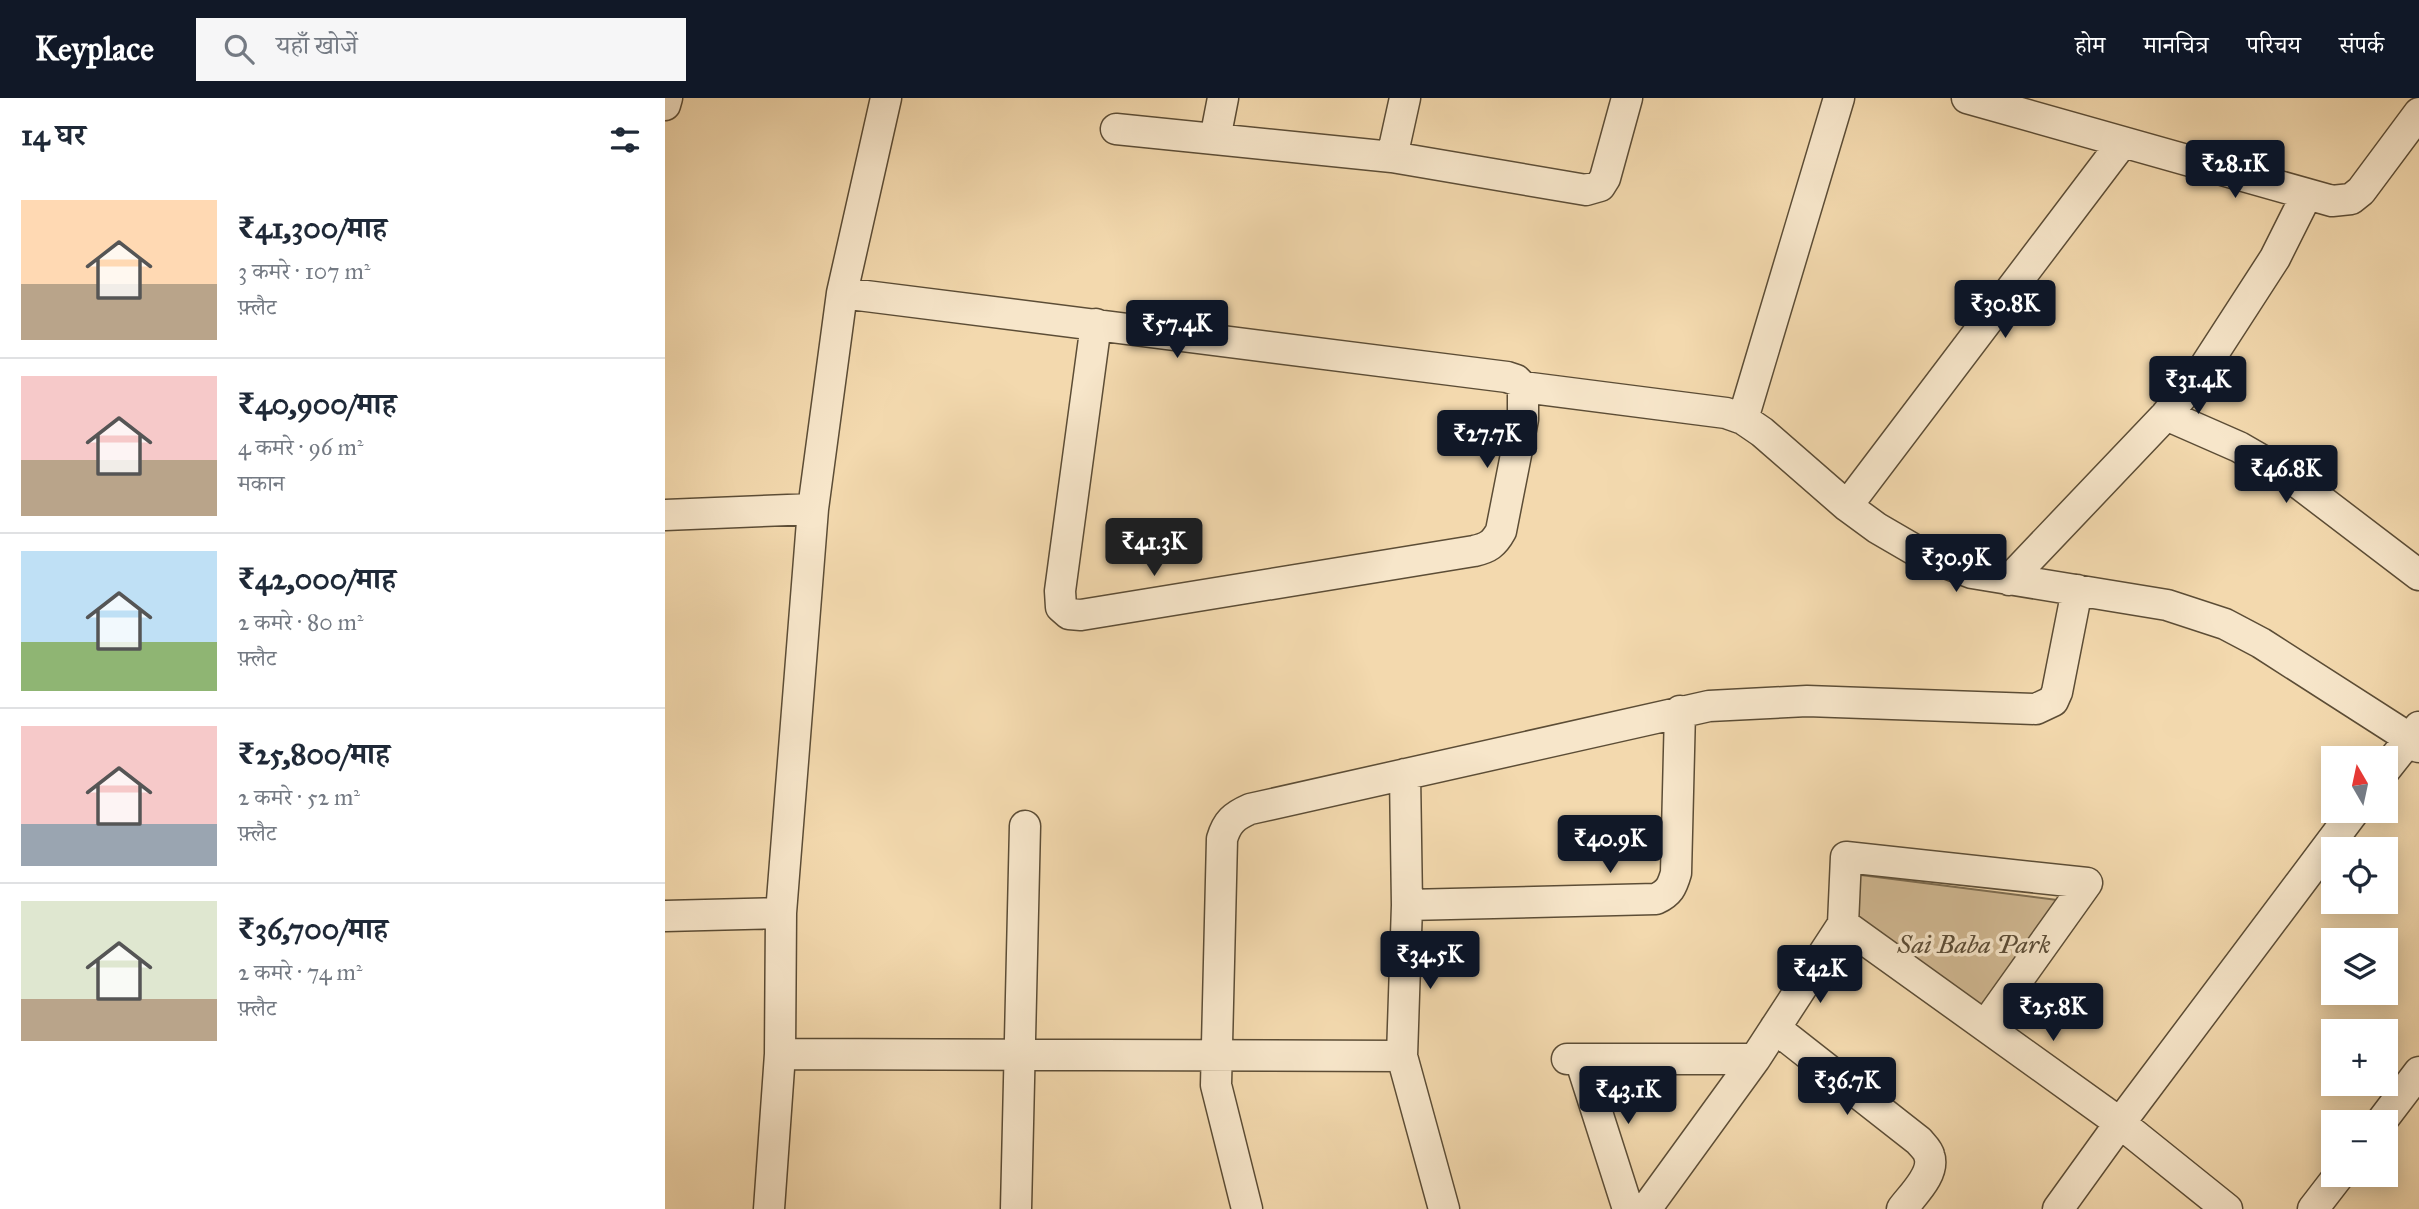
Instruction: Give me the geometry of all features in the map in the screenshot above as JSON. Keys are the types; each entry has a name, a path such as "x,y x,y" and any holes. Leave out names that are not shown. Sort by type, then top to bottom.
{"street":[{"path":"665,105 667,98"},
{"path":"769,1209 780,1054 782,912 813,509 842,293 886,98"},
{"path":"1215,139 1223,98"},
{"path":"1392,156 1405,98"},
{"path":"1116,129 1392,156 1586,190 1600,186 1605,178 1627,98"},
{"path":"1744,419 1839,98"},
{"path":"1967,98 2332,201 2351,199 2361,191 2419,113"},
{"path":"1847,506 2122,143"},
{"path":"2009,580 2166,415 2198,377 2275,258 2307,194"},
{"path":"842,293 1507,377 1516,380 1523,387 1726,413 1744,419 1847,506 1877,528 1920,553 1972,573 2167,605 2225,624 2416,737 2398,756"},
{"path":"1096,324 1060,591 1061,607 1069,614 1095,613 1487,548 1495,542 1501,531 1523,419 1523,387"},
{"path":"2166,415 2239,447 2289,475 2419,575"},
{"path":"665,515 813,509"},
{"path":"1247,1209 1219,1104 1215,1055 1222,839 1226,826 1235,816 1250,809 1709,706 1807,701 2036,709 2053,701 2057,692 2077,590"},
{"path":"1407,905 1656,899 1665,895 1672,887 1676,873 1681,711"},
{"path":"1405,774 1407,905 1402,1056 1444,1209"},
{"path":"2058,1209 2345,823"},
{"path":"1016,1209 1025,826"},
{"path":"1647,1209 1755,1059 1843,924 1846,856 2087,883 1986,1026"},
{"path":"665,916 782,912"},
{"path":"1843,924 2120,1123 2227,1209"},
{"path":"1775,1028 1919,1141 1929,1153 1931,1166 1925,1179 1902,1209"},
{"path":"780,1054 1402,1056"},
{"path":"1628,1209 1573,1059 1755,1059"},
{"path":"2390,1110 2419,1072"},
{"path":"2313,1209 2330,1187"}],"green space":[{"name":"Sai Baba Park","path":"1853,874 2073,902 1984,1019 1848,919"}]}
